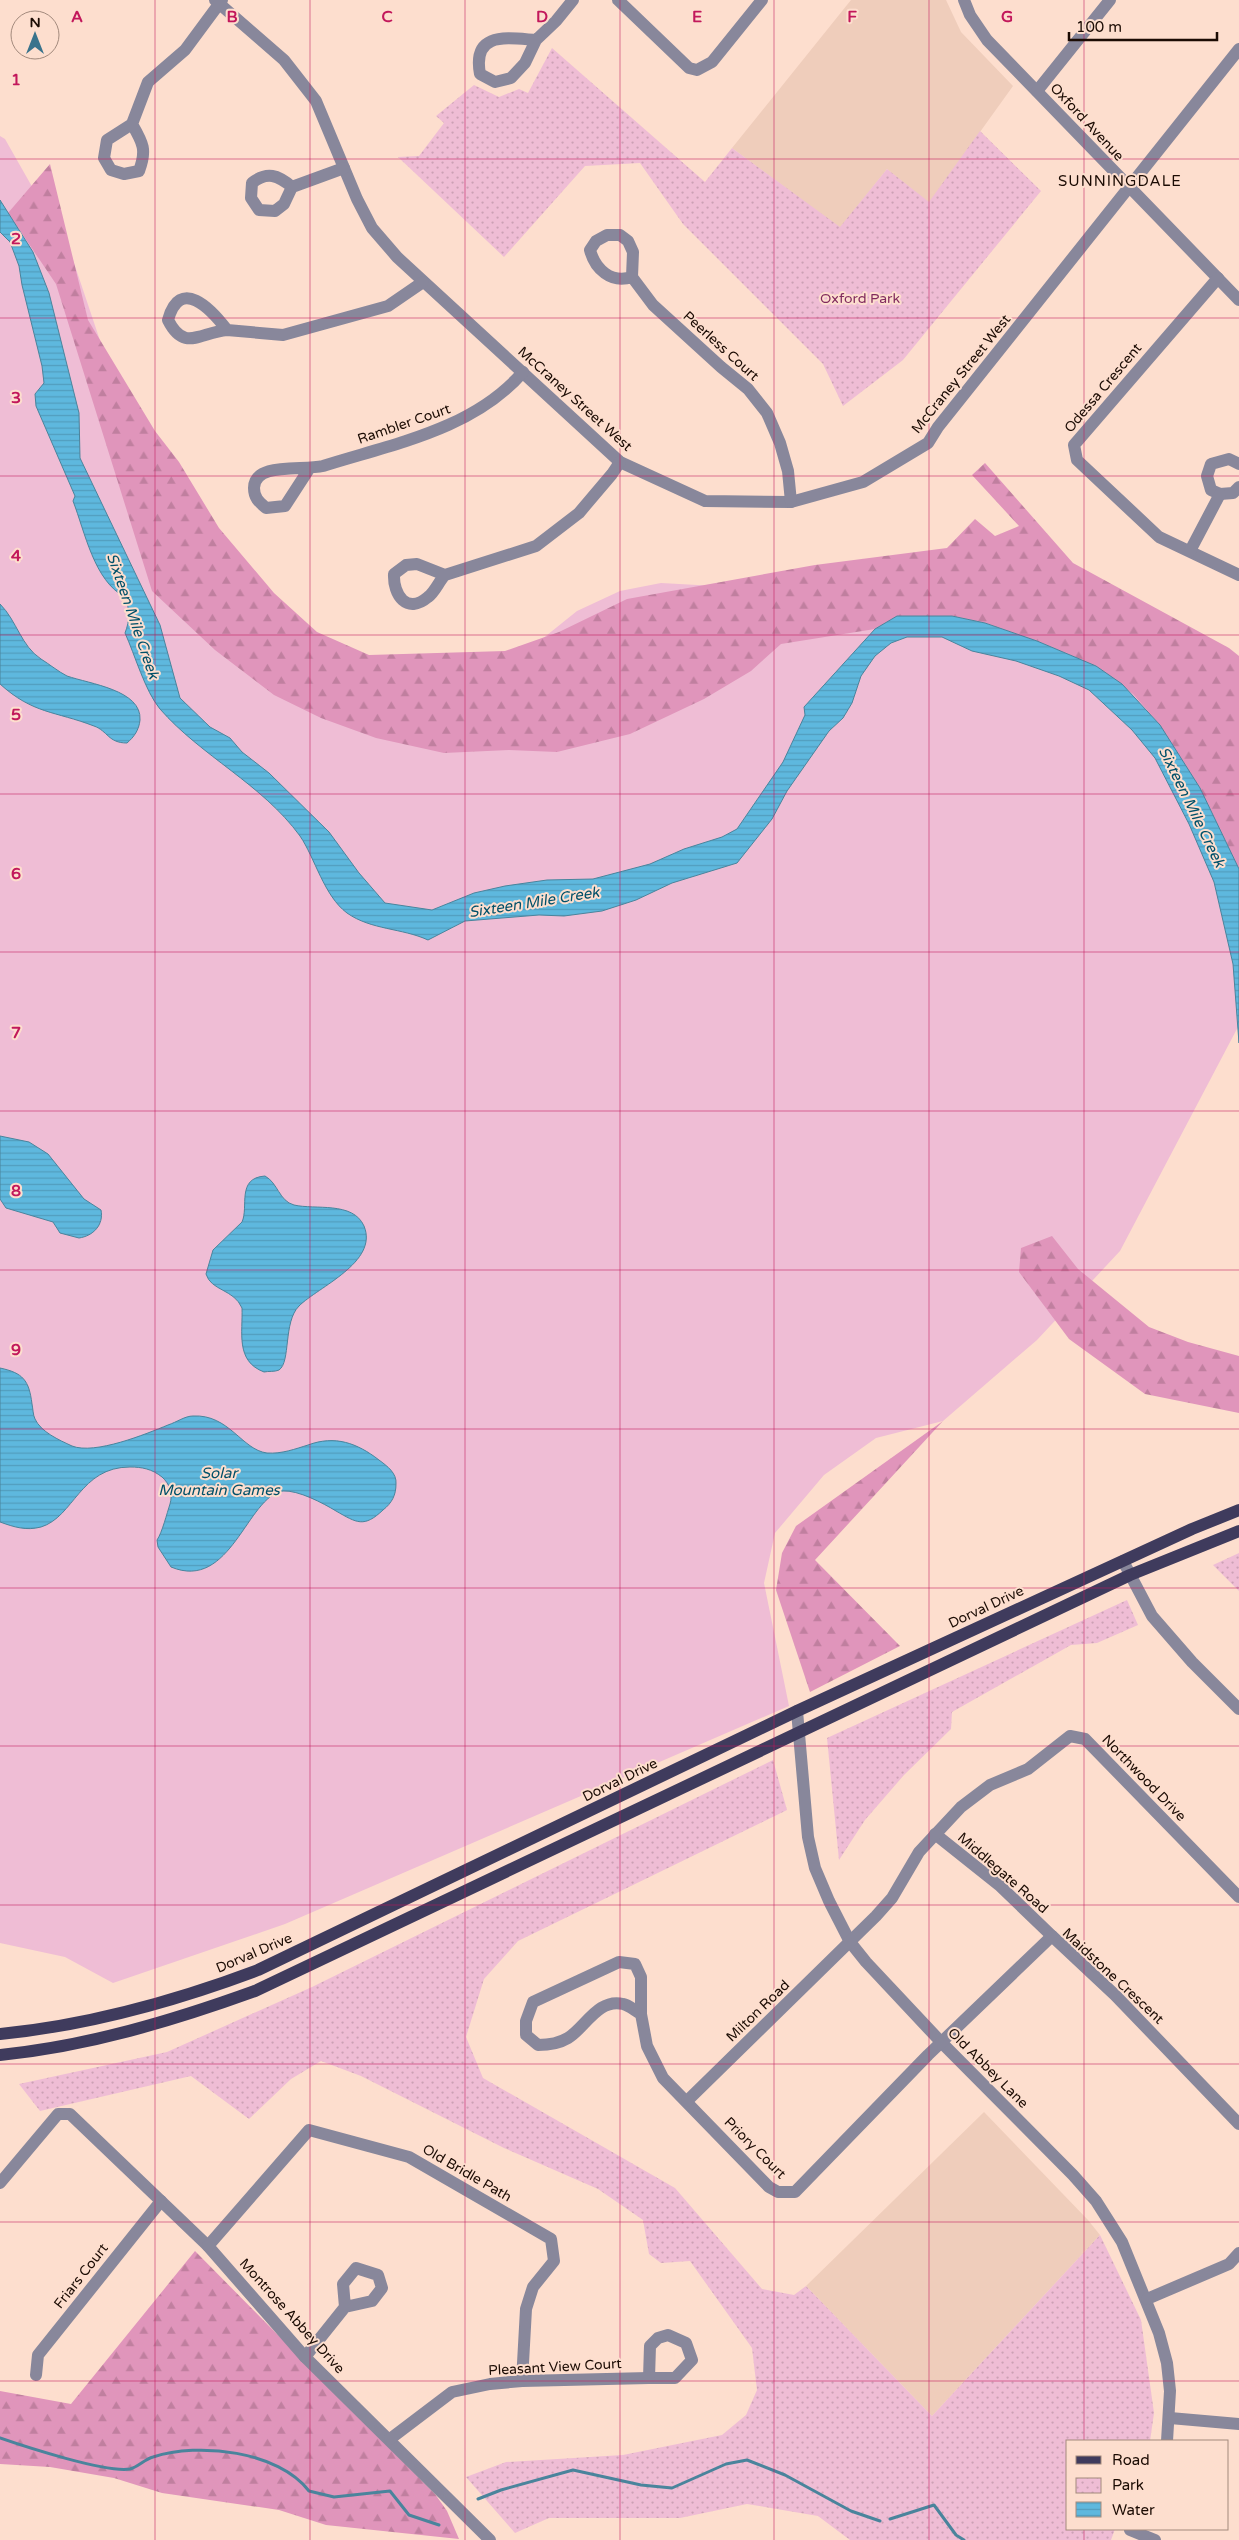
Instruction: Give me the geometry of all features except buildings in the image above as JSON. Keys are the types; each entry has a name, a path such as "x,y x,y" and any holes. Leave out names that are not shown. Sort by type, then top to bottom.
{"main road":[{"name":"Dorval Drive","path":"0,2034 72,2026 142,2009 199,1992 258,1970 797,1711 1123,1560 1239,1510"},
{"path":"0,2055 78,2044 142,2028 255,1991 1130,1575 1239,1531"}],"street":[{"path":"536,40 498,38 485,45 478,59 480,74 495,82 511,78 525,63 536,40 556,21 572,0"},
{"path":"618,0 689,68 696,70 712,62 762,0"},
{"name":"Oxford Avenue","path":"964,0 970,15 987,40 1128,188 1239,300"},
{"path":"1037,91 1110,0"},
{"path":"132,124 148,82 186,50 219,1"},
{"name":"McCraney Street West","path":"219,1 284,60 316,101 372,228 423,282 620,462 705,501 791,502 863,482 928,443 938,427 1239,48"},
{"path":"292,186 344,168"},
{"name":"Peerless Court","path":"632,277 653,304 721,367 748,389 767,413 780,443 788,471 791,502"},
{"name":"Odessa Crescent","path":"1218,278 1074,445 1077,460 1159,537 1239,575"},
{"path":"227,330 283,336 388,306 423,282"},
{"name":"Rambler Court","path":"309,470 454,424 492,402 523,372"},
{"path":"1239,464 1229,459 1211,464 1207,476 1211,490 1220,494 1233,493 1239,487"},
{"path":"445,574 536,546 578,513 620,462"},
{"path":"1190,552 1220,494"},
{"path":"1123,1560 1152,1616 1192,1662 1239,1709"},
{"name":"Old Abbey Lane","path":"797,1711 808,1837 815,1868 850,1942 941,2042 1073,2174 1096,2201 1122,2242 1159,2333 1167,2363 1170,2391 1170,2418 1167,2440"},
{"name":"Northwood Drive","path":"850,1942 892,1898 914,1858 934,1834 961,1807 983,1789 1028,1769 1070,1736 1085,1739 1239,1897"},
{"name":"Middlegate Road","path":"934,1834 999,1885 1052,1936"},
{"name":"Maidstone Crescent","path":"941,2042 1052,1936 1114,1994 1239,2124"},
{"name":"Milton Road","path":"687,2101 850,1942"},
{"name":"Priory Court","path":"640,2014 623,2004 609,2005 591,2015 570,2037 554,2045 538,2045 526,2035 526,2021 532,2002 619,1962 635,1964 641,1977 640,2014 647,2046 663,2078 769,2187 778,2192 795,2192 941,2042"},
{"name":"Montrose Abbey Drive","path":"0,2183 58,2114 70,2114 208,2246 305,2357 490,2540"},
{"name":"Old Bridle Path","path":"208,2246 309,2130 410,2157 551,2239 554,2261 533,2287 526,2309 522,2380"},
{"name":"Friars Court","path":"36,2375 38,2355 161,2200"},
{"path":"1146,2299 1229,2264 1239,2253"},
{"path":"305,2357 345,2307"},
{"name":"Pleasant View Court","path":"390,2439 452,2392 522,2380 648,2378"},
{"path":"1170,2418 1239,2424"},
{"path":"1129,2533 1155,2540"}],"shaded area":[{"path":"851,0 946,0 961,32 1013,86 929,203 887,169 840,228 732,148"},
{"path":"984,2112 1088,2220 1100,2235 932,2416 806,2286"}],"green space":[{"name":"Oxford Park","path":"552,48 705,182 732,148 840,227 887,169 929,202 980,131 1041,191 903,360 843,406 823,364 683,224 640,163 585,166 504,257 398,157 419,156 444,123 436,116 474,85 499,97 519,89 528,93"},
{"path":"0,136 5,139 72,257 127,421 230,586 376,670 521,656 577,611 620,591 661,583 752,588 1239,667 1239,1025 1120,1251 1037,1340 943,1421 876,1438 824,1475 775,1533 764,1583 789,1706 285,1924 113,1983 65,1957 0,1943"},
{"path":"50,164 88,320 155,431 179,462 219,528 274,593 317,632 369,655 505,651 559,632 627,599 815,565 947,548 975,519 995,536 1019,526 972,475 985,463 1073,563 1229,648 1239,656 1239,869 1200,788 1160,725 1133,694 1096,666 1037,641 985,623 952,616 897,616 875,629 781,644 751,671 704,699 630,734 557,752 509,750 444,753 376,738 321,718 274,695 215,650 152,591 56,284 8,213"},
{"path":"1052,1236 1078,1269 1149,1327 1188,1342 1239,1356 1239,1413 1145,1394 1069,1339 1019,1272 1021,1248"},
{"path":"943,1421 815,1560 900,1646 810,1692 776,1590 782,1553 796,1526"},
{"path":"1239,1553 1239,1591 1213,1565"},
{"path":"1127,1600 1138,1625 1097,1643 1071,1645 952,1712 951,1729 904,1775 865,1820 839,1860 827,1738"},
{"path":"773,1760 787,1810 518,1941 484,1979 466,2037 483,2078 675,2188 762,2289 794,2295 806,2286 932,2416 1100,2235 1141,2320 1154,2413 1150,2440 1066,2440 1066,2530 1115,2530 1111,2540 850,2540 818,2516 747,2504 680,2518 549,2518 515,2533 466,2477 506,2462 623,2455 722,2435 746,2415 757,2390 752,2348 690,2261 661,2263 649,2254 643,2220 598,2189 504,2148 361,2076 321,2061 291,2079 249,2119 191,2076 40,2111 19,2084 167,2052 312,1987"},
{"path":"195,2251 435,2494 447,2511 459,2539 326,2525 279,2510 162,2493 114,2478 50,2467 0,2464 0,2391 71,2404"}],"water":[{"name":"Sixteen Mile Creek","path":"0,200 33,252 49,293 79,413 80,458 160,625 180,698 210,727 230,738 242,752 269,773 329,832 359,873 385,903 432,910 474,893 505,886 547,880 593,879 650,864 684,849 722,837 737,829 783,762 805,715 804,707 875,629 897,616 952,616 985,623 1037,641 1096,666 1122,684 1160,725 1200,788 1239,869 1239,1043 1233,964 1214,882 1189,824 1155,758 1132,730 1089,690 1059,676 1016,661 972,651 942,637 907,637 891,643 875,656 861,676 852,703 843,718 829,731 787,791 772,819 737,863 672,883 636,900 602,911 564,916 539,915 465,921 428,940 366,923 347,913 332,897 300,836 285,818 250,785 176,726 160,709 150,693 125,633 129,615 125,597 114,590 98,568 73,501 75,496 36,406 35,394 44,383 42,366 19,266 10,242 0,232"},
{"path":"0,604 34,654 67,676 113,690 133,702 138,710 140,720 137,730 130,741 127,743 116,741 99,728 34,707 12,694 0,684"},
{"path":"0,1136 29,1142 48,1154 84,1199 101,1210 101,1220 93,1232 79,1238 60,1233 53,1222 6,1208 0,1199"},
{"path":"265,1176 289,1203 333,1208 351,1213 359,1218 364,1226 366,1239 363,1251 355,1262 332,1282 299,1306 291,1322 283,1366 277,1371 264,1372 248,1361 242,1345 242,1308 234,1297 213,1284 206,1274 213,1250 242,1222 245,1194 250,1182"},
{"name":"Solar Mountain Games","path":"0,1368 14,1372 27,1383 34,1417 41,1428 72,1446 94,1448 107,1446 159,1429 187,1417 205,1417 226,1426 250,1446 267,1453 293,1450 327,1441 345,1442 354,1445 371,1454 391,1470 396,1480 394,1495 389,1505 376,1516 360,1522 310,1498 289,1491 283,1491 270,1497 259,1508 223,1555 209,1566 192,1571 171,1567 158,1547 157,1540 163,1528 171,1500 171,1493 169,1486 162,1477 147,1469 130,1467 113,1469 100,1475 89,1483 52,1522 41,1527 20,1528 0,1522"}],"waterway":[{"path":"0,2438 85,2463 119,2469 136,2467 150,2458 192,2450 237,2453 278,2467 295,2477 309,2491 334,2497 390,2491 409,2515 439,2525"},
{"path":"478,2499 501,2490 573,2470 641,2485 672,2488 726,2464 747,2460 785,2475 851,2511 880,2521"},
{"path":"890,2519 934,2505 956,2535 964,2540"}],"district":[{"name":"SUNNINGDALE","path":"1120,181"}]}
